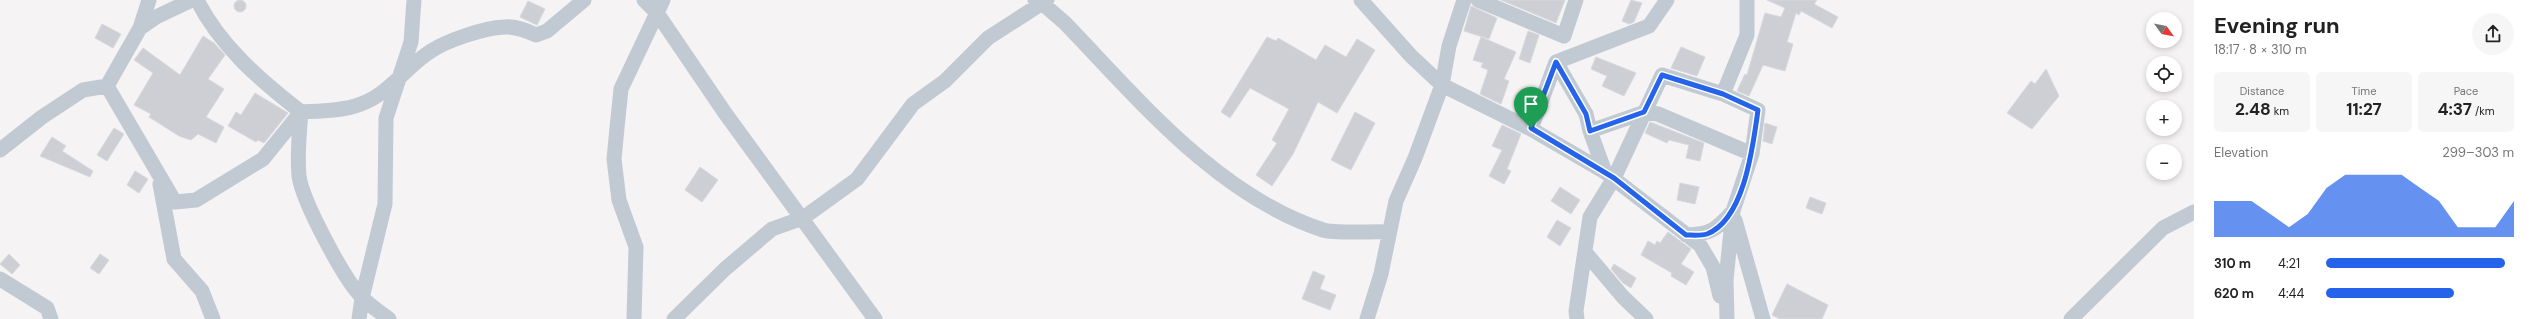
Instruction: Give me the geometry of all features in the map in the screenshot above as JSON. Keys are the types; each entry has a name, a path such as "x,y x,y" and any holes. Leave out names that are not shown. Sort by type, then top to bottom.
{"street":[{"path":"107,86 140,28 149,0"},
{"path":"140,28 156,17 192,0"},
{"path":"197,0 205,15 225,44 272,90 301,112 328,110 362,104 401,78 432,51 465,36 503,27 522,29 536,35 547,31 584,0"},
{"path":"359,319 362,298 385,204 386,118 401,78 411,42 414,0"},
{"path":"644,0 660,6 725,113 803,218 875,319"},
{"path":"1361,0 1411,56 1442,85 1531,128 1610,175 1700,245 1714,267 1726,319"},
{"path":"1367,319 1381,274 1396,201 1415,158 1442,85 1450,46 1464,0"},
{"path":"1478,0 1564,36 1576,0"},
{"path":"1531,128 1556,62 1649,26 1667,0"},
{"path":"1723,94 1747,35 1747,0"},
{"path":"674,319 724,269 772,229 803,218 857,179 913,104 945,82 988,38 1042,1 1197,158 1258,200 1324,230 1389,232"},
{"path":"634,319 636,247 619,200 615,151 621,89 660,6"},
{"path":"1556,62 1586,114 1590,131 1610,175"},
{"path":"1577,319 1576,311 1590,217 1662,75 1723,94 1758,110 1752,154 1733,211 1726,280 1726,319"},
{"path":"0,150 42,117 83,90 107,86"},
{"path":"107,86 174,202 196,200 264,159 301,112"},
{"path":"301,112 298,146 299,178 317,223 344,274 362,298 389,319"},
{"path":"1590,131 1644,112 1658,114 1752,154"},
{"path":"158,175 174,259 202,291 213,319"},
{"path":"1686,235 1706,234 1719,227 1733,211"},
{"path":"1733,211 1763,319"},
{"path":"2071,319 2163,228 2194,212"},
{"path":"1585,252 1623,297 1646,319"},
{"path":"0,279 47,308 51,319"}],"building":[{"path":"238,0 242,0 246,6 242,12 238,12 234,8 234,4"},
{"path":"1501,0 1565,0 1556,23"},
{"path":"1631,0 1642,3 1634,22 1629,24 1622,21"},
{"path":"1767,0 1817,0 1814,4 1838,17 1832,28 1801,11 1799,15 1796,13 1787,42 1793,44 1785,71 1763,65 1749,96 1737,91 1745,74 1747,75 1765,13 1781,17 1785,8"},
{"path":"528,1 545,9 537,25 520,17"},
{"path":"1471,6 1497,18 1489,39 1464,31"},
{"path":"102,24 121,34 113,48 95,38"},
{"path":"1528,31 1539,35 1530,63 1519,59"},
{"path":"203,36 214,43 225,55 208,79 224,89 206,117 224,127 216,143 198,134 191,140 179,136 149,117 151,114 134,105 153,73 134,60 143,48 180,75"},
{"path":"1267,37 1276,41 1278,38 1316,60 1325,45 1346,57 1357,39 1375,50 1337,113 1318,102 1293,154 1272,186 1256,175 1277,143 1272,140 1289,109 1250,88 1230,118 1221,112"},
{"path":"1481,37 1516,52 1504,79 1509,81 1501,104 1480,94 1488,70 1481,67 1483,63 1473,60"},
{"path":"1681,47 1705,57 1697,76 1671,68"},
{"path":"1596,57 1636,73 1624,96 1602,86 1607,76 1591,69"},
{"path":"2046,69 2059,96 2032,129 2007,113 2031,81 2035,84"},
{"path":"255,93 288,113 264,143 258,140 256,142 228,126 236,112 241,115"},
{"path":"1355,112 1375,123 1351,170 1331,160"},
{"path":"1650,122 1704,143 1700,161 1686,158 1689,145 1669,140 1667,143 1645,133"},
{"path":"1765,123 1777,127 1772,144 1763,141"},
{"path":"1502,125 1521,134 1507,169 1511,171 1504,184 1489,176 1502,150 1492,146"},
{"path":"114,128 124,134 107,161 97,155"},
{"path":"52,137 66,146 62,151 93,171 90,177 40,156"},
{"path":"700,167 718,180 702,202 685,190"},
{"path":"135,171 148,179 139,193 127,185"},
{"path":"1680,183 1699,187 1695,204 1677,200"},
{"path":"1560,187 1580,200 1571,214 1551,201"},
{"path":"1810,197 1826,203 1822,214 1806,208"},
{"path":"1557,220 1571,228 1560,246 1547,237"},
{"path":"1668,232 1691,249 1681,264 1694,272 1686,285 1671,276 1672,273 1641,255 1648,241 1655,245 1657,241 1660,243"},
{"path":"9,254 20,265 12,274 0,264"},
{"path":"100,254 109,260 99,274 90,268"},
{"path":"1614,264 1636,278 1631,288 1623,283 1611,269"},
{"path":"1313,271 1325,276 1320,289 1336,295 1330,310 1302,299"},
{"path":"1787,284 1828,305 1822,319 1780,319 1772,315"}],"route":[{"path":"1556,62 1586,114 1590,131 1644,112 1662,75 1723,94 1758,110 1752,154 1733,211 1719,227 1706,234 1686,235 1606,172 1531,128 1556,62"}]}
